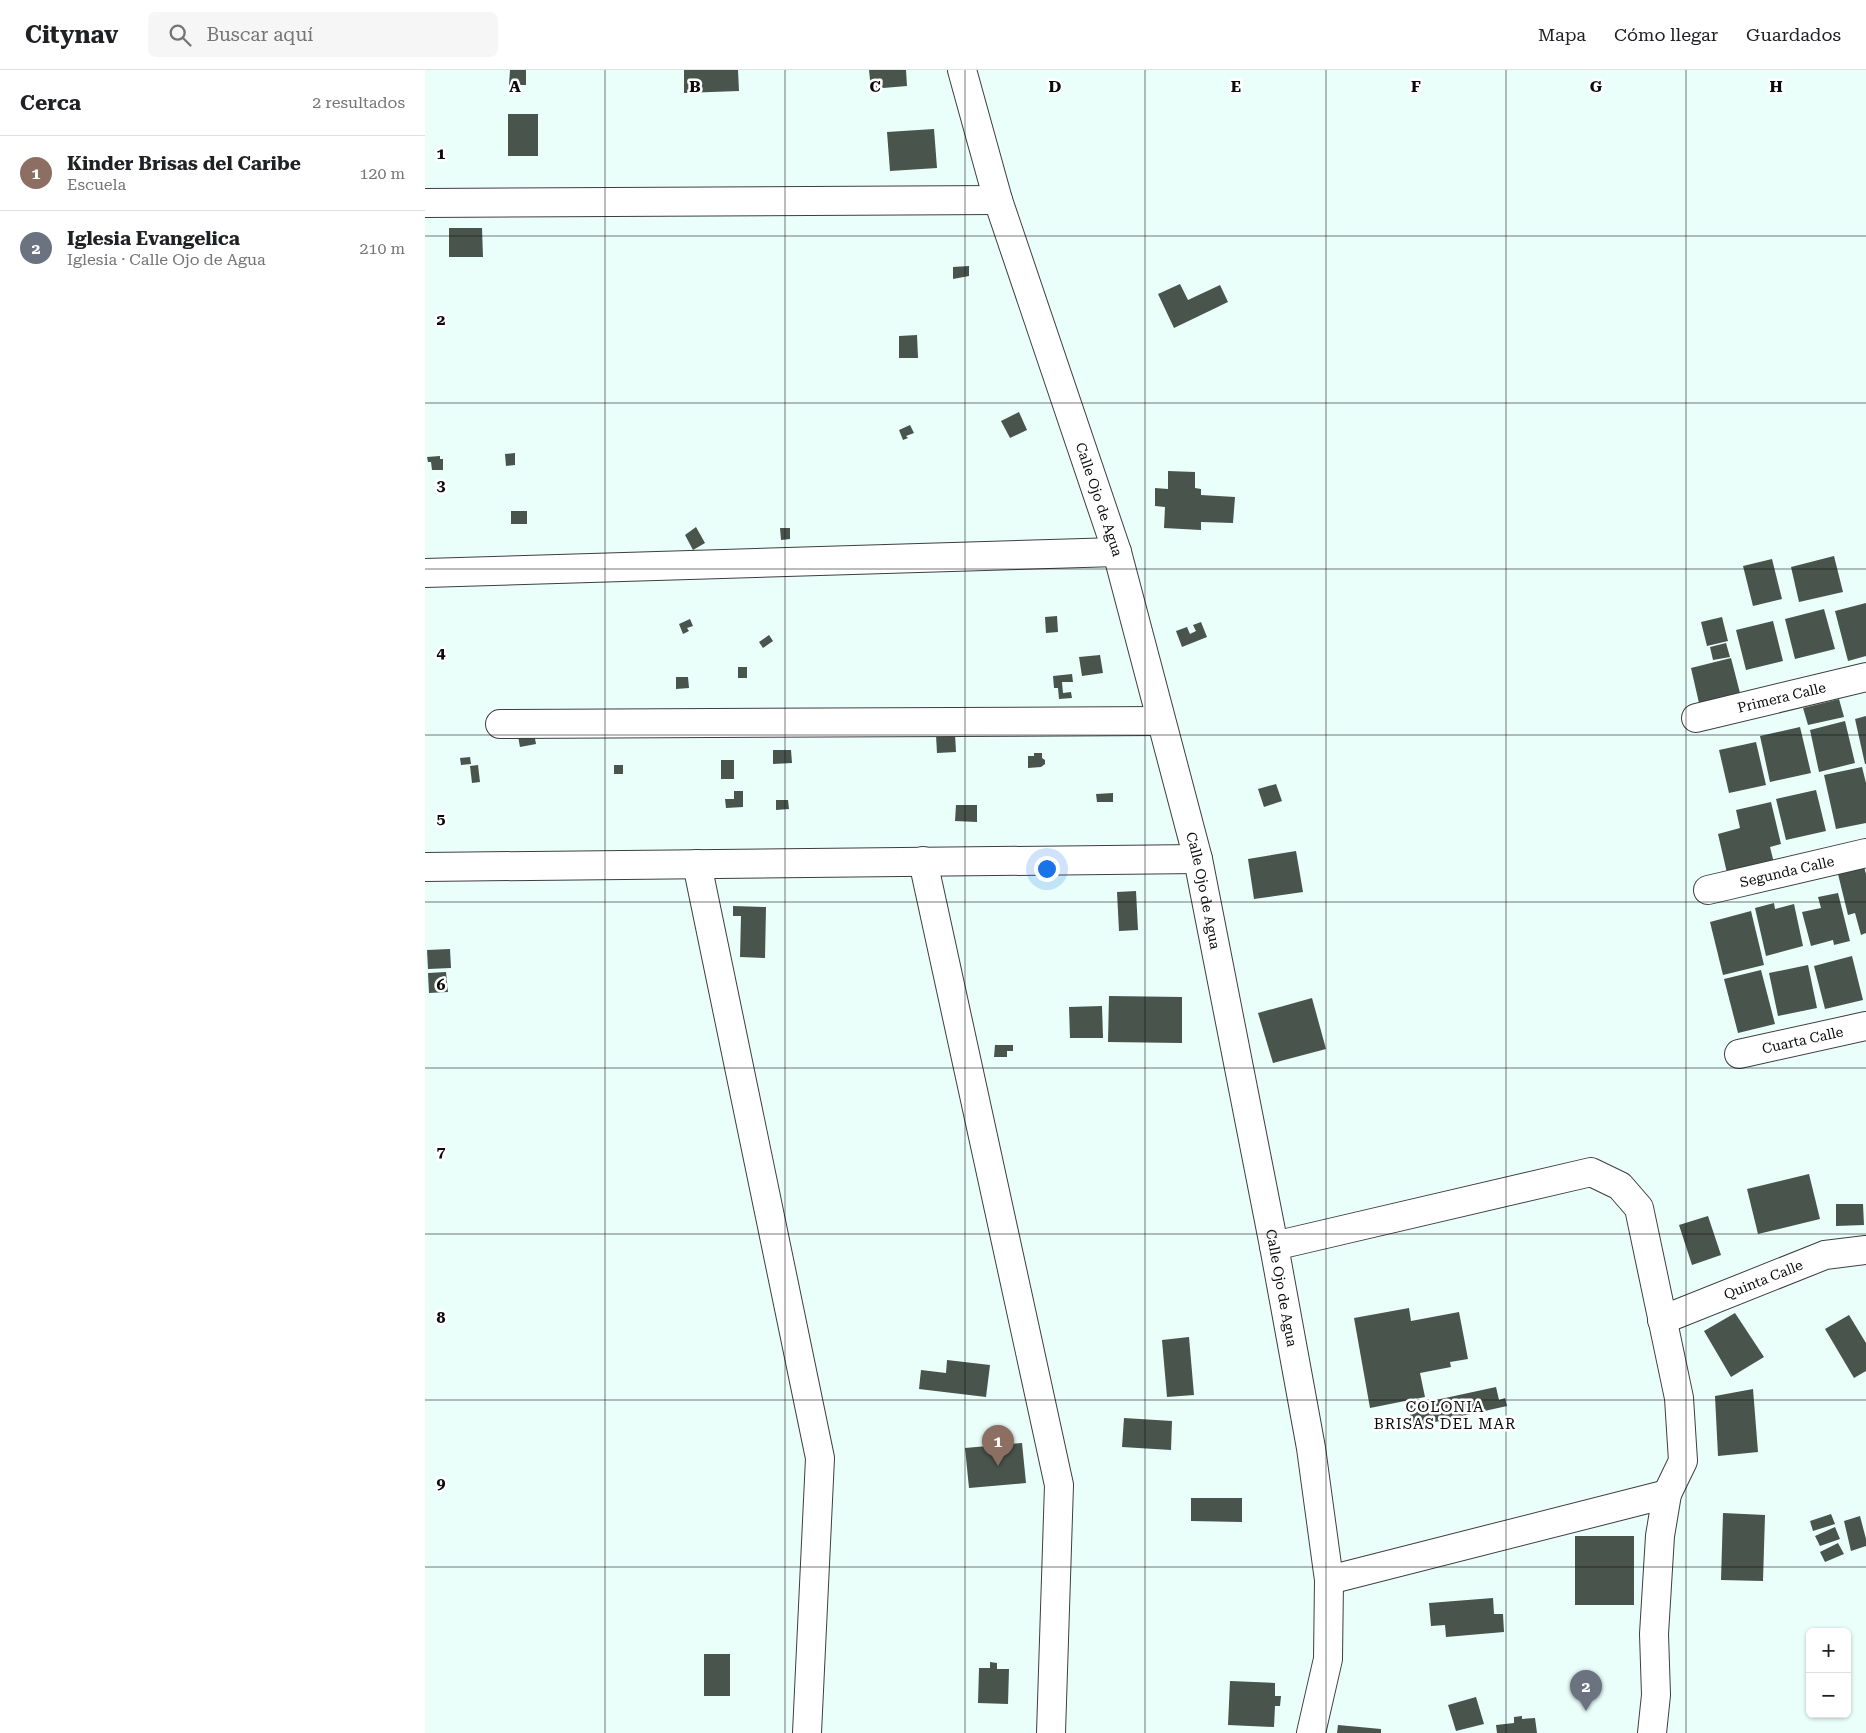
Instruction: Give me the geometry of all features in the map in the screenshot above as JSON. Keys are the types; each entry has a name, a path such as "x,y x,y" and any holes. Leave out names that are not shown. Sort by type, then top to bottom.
{"street":[{"name":"Calle Ojo de Agua","path":"962,70 998,200 1117,552 1198,859 1274,1246 1311,1448 1329,1580 1328,1659 1311,1733"},
{"path":"425,202 998,200"},
{"path":"425,573 1117,552"},
{"name":"Primera Calle","path":"1696,718 1866,677"},
{"path":"500,724 1161,721"},
{"name":"Segunda Calle","path":"1708,890 1866,853"},
{"path":"425,867 1198,859"},
{"path":"923,862 1059,1485 1051,1733"},
{"path":"697,864 820,1458 807,1733"},
{"name":"Cuarta Calle","path":"1739,1054 1866,1026"},
{"path":"1274,1246 1591,1172 1620,1186 1639,1208 1679,1398 1683,1461 1667,1494 1660,1536 1653,1634 1656,1694 1652,1733"},
{"name":"Quinta Calle","path":"1662,1320 1825,1255 1866,1250"},
{"path":"1329,1580 1667,1494"}],"building":[{"path":"510,70 526,70 526,85 509,85"},
{"path":"684,70 738,70 739,91 684,93"},
{"path":"869,70 906,70 907,86 871,89"},
{"path":"508,114 538,114 538,156 508,156"},
{"path":"934,129 937,168 890,171 887,132"},
{"path":"449,228 482,228 483,257 449,257"},
{"path":"969,266 969,276 953,279 953,267"},
{"path":"1180,284 1188,300 1220,285 1228,302 1174,328 1158,294"},
{"path":"917,335 918,358 899,358 899,336"},
{"path":"1019,412 1027,430 1010,438 1001,421"},
{"path":"910,425 914,433 906,436 908,438 903,440 899,430"},
{"path":"515,453 515,465 506,466 505,454"},
{"path":"440,456 440,459 443,459 443,470 432,470 431,462 428,462 427,457"},
{"path":"1168,471 1195,472 1195,488 1201,489 1201,495 1235,497 1233,523 1201,522 1201,530 1164,528 1165,507 1155,506 1155,488 1168,489"},
{"path":"511,511 527,511 527,524 511,524"},
{"path":"696,527 705,543 693,550 685,535"},
{"path":"780,528 790,528 790,539 781,540"},
{"path":"1834,556 1843,592 1799,602 1791,567"},
{"path":"1772,559 1782,599 1753,606 1743,566"},
{"path":"1866,603 1866,656 1848,661 1835,611"},
{"path":"1824,609 1835,649 1795,659 1785,619"},
{"path":"1057,616 1058,632 1046,633 1045,617"},
{"path":"1722,617 1728,641 1707,646 1701,622"},
{"path":"690,619 693,626 687,628 689,631 683,634 679,624"},
{"path":"1773,621 1783,661 1746,670 1736,630"},
{"path":"1201,622 1207,637 1182,647 1176,631 1187,627 1190,634 1196,631 1193,625"},
{"path":"769,635 773,641 763,648 759,642"},
{"path":"1726,643 1730,657 1713,660 1710,647"},
{"path":"1100,655 1103,673 1082,676 1079,657"},
{"path":"1731,658 1740,693 1699,703 1691,668"},
{"path":"738,667 747,667 747,678 738,678"},
{"path":"1072,674 1073,682 1062,682 1063,693 1071,692 1072,698 1059,699 1058,688 1054,688 1053,676"},
{"path":"676,677 688,677 689,688 676,689"},
{"path":"1839,699 1844,717 1808,725 1803,708"},
{"path":"1866,716 1866,764 1865,764 1855,719"},
{"path":"1845,721 1855,763 1819,772 1810,730"},
{"path":"1800,727 1811,773 1770,782 1760,736"},
{"path":"534,733 536,744 520,747 518,736"},
{"path":"955,734 956,752 937,753 936,735"},
{"path":"1756,742 1766,785 1729,793 1719,750"},
{"path":"773,750 791,750 792,763 773,764"},
{"path":"1034,753 1042,753 1045,764 1041,767 1028,768 1028,756 1034,756"},
{"path":"470,757 471,764 461,765 460,758"},
{"path":"721,760 734,760 734,779 721,779"},
{"path":"478,765 480,782 472,783 470,766"},
{"path":"614,765 623,765 623,774 614,774"},
{"path":"1862,767 1866,783 1866,823 1836,829 1824,775"},
{"path":"1276,784 1282,801 1264,807 1258,789"},
{"path":"1816,790 1826,831 1786,840 1776,799"},
{"path":"734,791 743,791 743,807 726,808 725,799 734,799"},
{"path":"1113,793 1113,802 1097,802 1096,794"},
{"path":"776,800 788,800 789,809 776,810"},
{"path":"1771,802 1781,844 1770,847 1774,863 1727,873 1718,834 1740,828 1736,810"},
{"path":"956,805 977,805 977,822 955,821"},
{"path":"1296,851 1303,892 1254,899 1248,859"},
{"path":"1864,867 1866,874 1866,933 1861,935 1855,913 1848,915 1838,874"},
{"path":"1136,891 1138,930 1119,931 1117,892"},
{"path":"1838,893 1850,941 1834,945 1833,940 1811,946 1802,912 1821,908 1818,897"},
{"path":"1774,903 1775,909 1794,904 1803,946 1766,956 1755,908"},
{"path":"733,906 766,907 765,958 740,957 741,916 733,916"},
{"path":"1751,911 1764,965 1723,975 1710,922"},
{"path":"450,949 451,968 428,969 427,950"},
{"path":"1852,956 1863,1000 1825,1009 1814,966"},
{"path":"1808,965 1817,1008 1778,1016 1769,973"},
{"path":"1761,970 1775,1024 1738,1033 1724,979"},
{"path":"446,972 448,992 429,993 428,973"},
{"path":"1109,996 1182,997 1182,1043 1108,1042"},
{"path":"1312,998 1326,1049 1273,1063 1258,1013"},
{"path":"1102,1006 1103,1038 1070,1038 1069,1007"},
{"path":"995,1045 1013,1045 1013,1051 1007,1051 1007,1057 994,1057"},
{"path":"1809,1174 1820,1219 1758,1234 1747,1189"},
{"path":"1836,1204 1863,1204 1864,1225 1836,1226"},
{"path":"1708,1216 1721,1255 1692,1265 1679,1225"},
{"path":"1409,1308 1411,1321 1459,1312 1468,1359 1450,1362 1451,1367 1420,1373 1425,1397 1370,1408 1354,1318"},
{"path":"1735,1313 1764,1357 1731,1377 1704,1331"},
{"path":"1849,1315 1866,1343 1866,1371 1854,1378 1825,1329"},
{"path":"1189,1337 1194,1395 1167,1397 1162,1340"},
{"path":"947,1360 990,1365 986,1397 919,1389 921,1370 946,1373"},
{"path":"1496,1387 1499,1400 1505,1398 1507,1406 1413,1427 1408,1406"},
{"path":"1753,1389 1758,1452 1718,1456 1715,1396"},
{"path":"1124,1418 1172,1421 1171,1450 1122,1447"},
{"path":"1022,1443 1026,1483 969,1488 965,1448"},
{"path":"1191,1498 1242,1498 1242,1522 1191,1521"},
{"path":"1723,1513 1765,1515 1763,1581 1721,1580"},
{"path":"1831,1514 1835,1524 1813,1531 1810,1521"},
{"path":"1860,1516 1866,1546 1851,1551 1844,1521"},
{"path":"1835,1527 1840,1539 1820,1546 1815,1536"},
{"path":"1575,1536 1634,1536 1634,1605 1575,1605"},
{"path":"1838,1543 1844,1554 1825,1562 1820,1552"},
{"path":"1493,1598 1494,1614 1503,1614 1504,1632 1446,1637 1445,1625 1431,1626 1429,1603"},
{"path":"704,1654 730,1654 730,1696 704,1696"},
{"path":"990,1662 997,1663 997,1669 1009,1669 1008,1704 978,1703 979,1668 990,1668"},
{"path":"1230,1681 1275,1683 1275,1696 1281,1696 1280,1706 1275,1706 1274,1727 1228,1725"},
{"path":"1476,1697 1484,1724 1456,1731 1448,1705"},
{"path":"1522,1716 1522,1719 1535,1718 1537,1733 1497,1733 1496,1725 1514,1723 1514,1717"},
{"path":"1338,1725 1381,1729 1381,1733 1337,1733"}],"place":[{"name":"Kinder Brisas del Caribe","path":"998,1466"},
{"name":"Iglesia Evangelica","path":"1586,1711"}],"district":[{"name":"COLONIA BRISAS DEL MAR","path":"1445,1416"}]}
